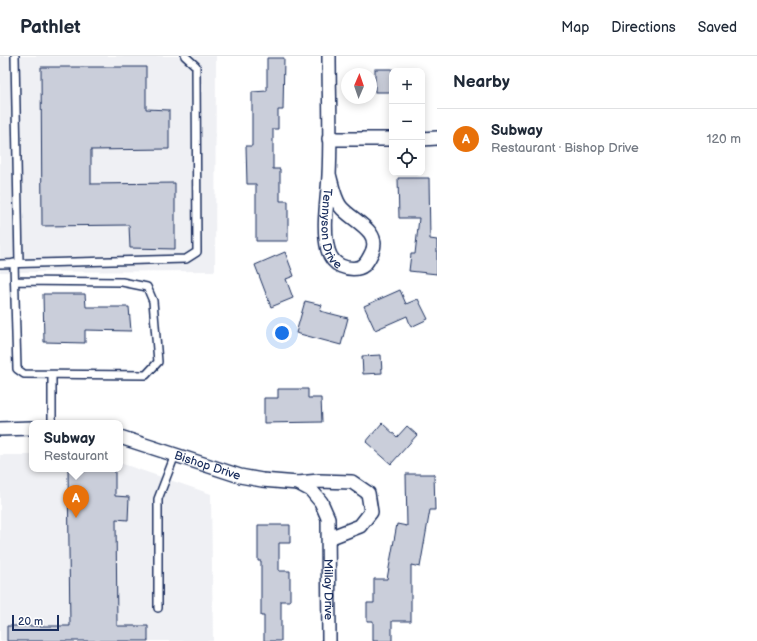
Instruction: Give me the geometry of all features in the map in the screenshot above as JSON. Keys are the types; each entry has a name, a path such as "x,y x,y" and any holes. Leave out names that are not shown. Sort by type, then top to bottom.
{"street":[{"name":"Tennyson Drive","path":"329,56 329,174 326,206 328,249 330,256 340,266 346,268 359,267 365,264 371,256 373,249 373,238 366,228 345,212 339,205 329,174"},
{"path":"425,138 437,138"},
{"path":"329,139 389,139"},
{"path":"0,429 29,428"},
{"name":"Bishop Drive","path":"123,438 240,476 262,480 298,483 319,481 352,482 368,493 371,512 360,526 329,538"},
{"name":"Bishop Drive","path":"298,483 311,490 322,502"},
{"name":"Millay Drive","path":"322,502 328,518 329,641"}],"lane":[{"path":"15,56 17,263 15,282 17,369 24,374 146,375 158,362 153,301 147,287 122,282 15,282"},
{"path":"0,264 186,259 197,252 196,66 185,56"},
{"path":"52,375 52,420"},
{"path":"158,608 158,499 175,455"}],"shaded area":[{"path":"0,56 216,56 215,271 0,272"},
{"path":"0,455 29,455 29,472 123,472 123,464 211,494 213,641 0,641"}],"building":[{"path":"267,58 284,58 283,110 278,110 278,129 273,129 273,169 280,169 280,201 288,201 288,241 256,241 256,184 247,184 246,146 252,146 252,92 267,91"},
{"path":"41,67 146,67 146,109 169,110 169,149 91,150 91,184 175,183 175,249 130,248 129,225 42,226"},
{"path":"377,69 389,69 389,92 377,92"},
{"path":"398,178 429,178 430,239 437,240 437,274 409,271 411,254 415,254 419,218 399,218"},
{"path":"285,252 294,276 286,279 293,298 271,307 255,265"},
{"path":"400,290 406,304 418,299 428,319 411,327 407,316 375,330 364,306"},
{"path":"43,294 85,294 86,307 129,307 131,331 85,330 85,343 44,342"},
{"path":"305,301 322,305 320,311 348,318 341,345 296,333"},
{"path":"381,355 382,373 363,374 362,356"},
{"path":"278,389 308,389 308,398 321,398 322,422 264,423 264,398 278,398"},
{"path":"382,423 397,437 407,426 417,435 391,464 366,442"},
{"path":"68,472 115,472 115,496 129,497 128,520 116,519 117,626 148,626 148,641 7,641 7,626 70,626"},
{"path":"406,474 434,474 435,510 430,510 420,567 411,565 411,621 392,621 392,641 373,641 373,621 367,621 367,603 374,603 374,579 387,579 397,524 407,526"},
{"path":"258,525 290,525 290,543 279,543 279,571 290,571 290,601 281,601 281,641 264,641 264,616 261,616 261,561 258,561"}],"place":[{"name":"Subway","path":"76,518"}]}
